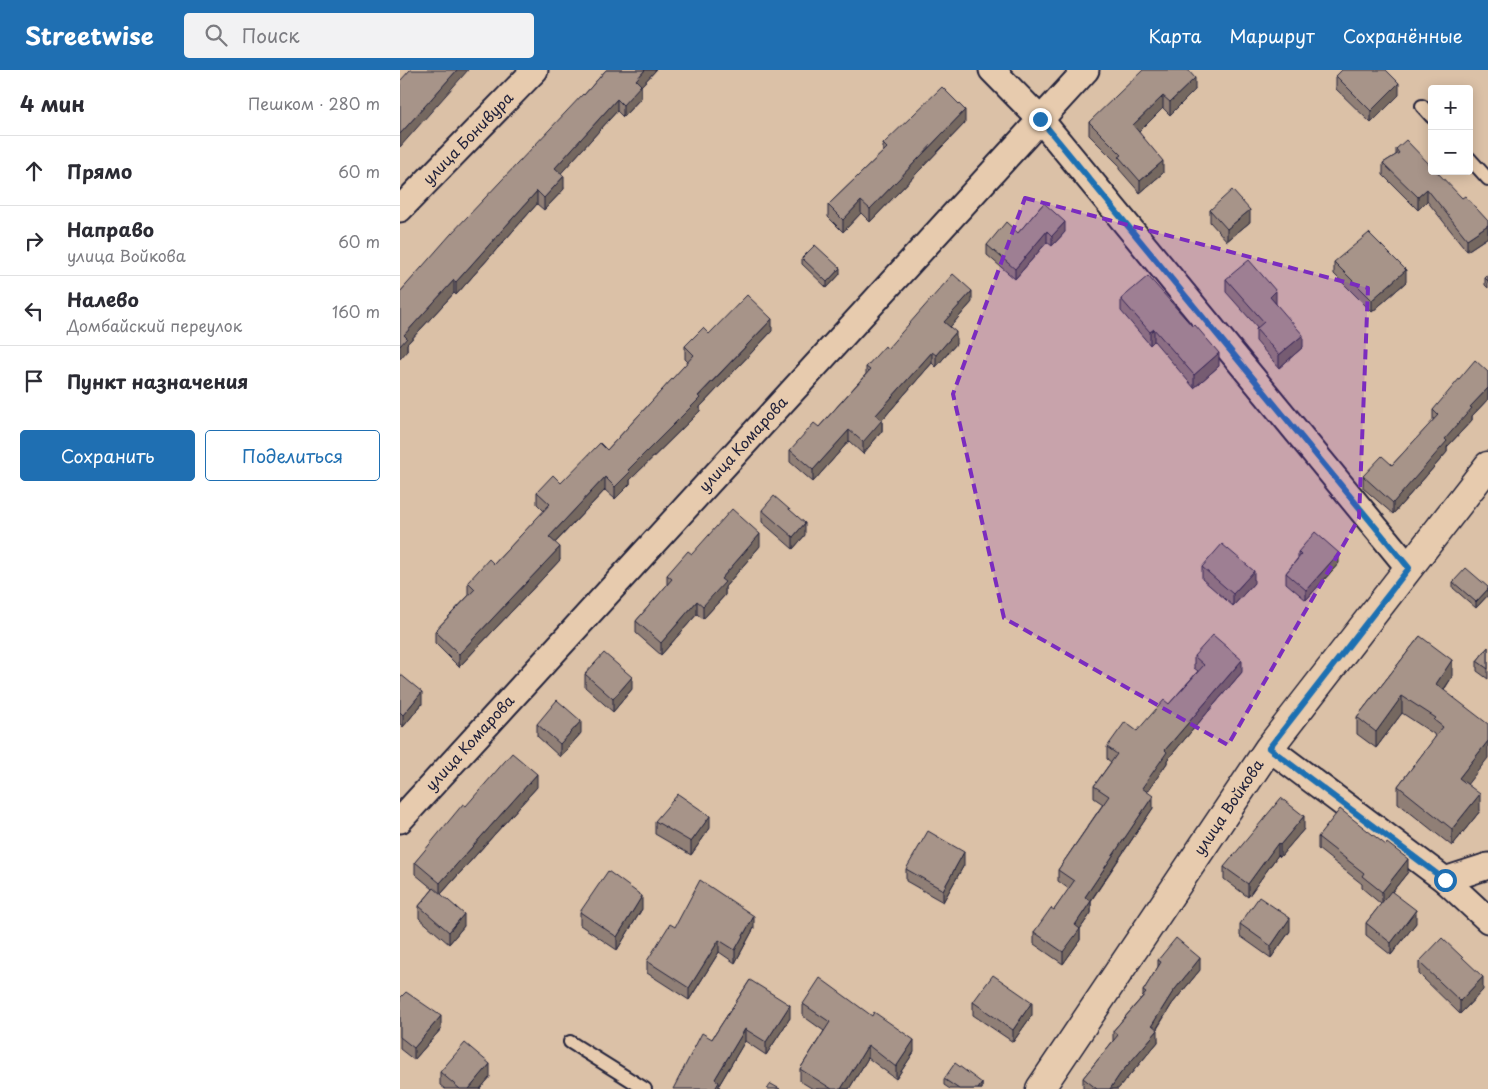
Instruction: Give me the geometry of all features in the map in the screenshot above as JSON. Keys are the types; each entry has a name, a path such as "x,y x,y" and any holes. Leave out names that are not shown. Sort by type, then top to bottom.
{"street":[{"name":"улица Бонивура","path":"400,209 535,70"},
{"path":"992,70 1040,119 1409,568"},
{"name":"улица Комарова","path":"400,820 1086,70"},
{"name":"улица Войкова","path":"1040,1089 1269,748 1488,466"},
{"path":"1269,748 1445,880 1488,920"},
{"path":"1445,880 1488,866"}],"lane":[{"path":"1422,106 1428,113"},
{"path":"1473,162 1488,179"},
{"path":"570,1042 645,1089"}],"highlighted area":[{"path":"1025,198 1368,288 1359,518 1228,745 1004,618 953,394"}],"building":[{"path":"410,70 457,70 400,134 400,81"},
{"path":"606,70 645,70 636,80 641,85 623,105 617,99 555,168 564,176 544,198 537,191 456,282 454,280 404,335 407,338 400,346 400,292 451,234"},
{"path":"1143,70 1188,70 1195,78 1170,102 1163,96 1133,125 1163,161 1140,181 1119,157 1122,155 1089,122"},
{"path":"1342,70 1386,70 1399,83 1371,111 1336,76"},
{"path":"942,87 965,110 870,209 861,201 843,220 828,205 887,148 883,144"},
{"path":"1406,140 1428,163 1428,175 1440,175 1462,198 1465,196 1488,221 1488,225 1467,239 1427,189 1418,197 1383,163 1399,153 1396,149"},
{"path":"1232,190 1250,210 1227,229 1210,210"},
{"path":"1044,203 1065,222 1052,236 1047,231 1015,269 987,245 1006,222 1018,233"},
{"path":"1369,233 1406,270 1372,300 1334,262"},
{"path":"815,245 840,268 827,282 802,258"},
{"path":"1249,260 1276,291 1270,297 1303,335 1279,355 1256,329 1264,322 1226,279"},
{"path":"953,274 972,291 944,322 956,332 936,355 932,352 876,415 882,420 863,442 849,430 813,470 790,450 814,423 819,427 870,370 866,367 885,346 887,349"},
{"path":"1148,276 1219,353 1194,375 1154,329 1150,332 1121,299"},
{"path":"747,295 772,319 698,396 700,398 628,470 630,472 615,487 605,477 549,537 560,547 459,654 435,631 475,589 468,582 489,559 494,564 550,504 537,492 553,475 561,483 600,443 607,450 694,355 685,346 703,328 709,334"},
{"path":"1475,360 1488,372 1488,388 1470,407 1472,408 1445,439 1447,441 1393,503 1363,476 1382,456 1392,465 1438,415 1433,410"},
{"path":"774,496 805,523 793,537 762,510"},
{"path":"732,509 760,534 721,579 725,582 703,606 697,601 661,643 636,621 672,579 667,575 688,551 692,554"},
{"path":"1315,532 1339,553 1306,590 1286,573 1301,555 1298,552"},
{"path":"1222,544 1254,571 1233,594 1202,567"},
{"path":"1466,568 1488,587 1476,602 1453,582"},
{"path":"1213,635 1242,660 1165,750 1167,752 1142,788 1153,796 1085,897 1091,901 1075,925 1080,929 1063,952 1034,932 1051,908 1054,910 1074,881 1058,870 1109,796 1094,786 1117,754 1107,747 1125,722 1137,731 1164,700 1169,704 1204,665 1194,656"},
{"path":"1420,636 1452,660 1436,684 1488,724 1488,741 1459,778 1480,794 1452,829 1398,786 1443,727 1434,720 1436,718 1402,696 1376,732 1357,717"},
{"path":"1488,647 1488,669 1477,661"},
{"path":"604,653 632,677 613,699 585,674"},
{"path":"400,674 422,692 403,715 400,712"},
{"path":"557,700 581,721 560,744 537,724"},
{"path":"512,753 537,774 440,883 415,862 463,804 466,806"},
{"path":"678,794 710,816 691,842 655,821"},
{"path":"1281,798 1304,816 1280,845 1278,843 1248,884 1224,867"},
{"path":"1340,809 1386,845 1387,843 1408,859 1382,892 1362,876 1364,873 1318,837"},
{"path":"928,831 964,852 943,890 906,869"},
{"path":"608,871 642,896 617,937 580,912"},
{"path":"700,880 754,916 735,950 719,940 689,988 647,961 670,924 675,927"},
{"path":"434,888 464,914 449,932 419,906"},
{"path":"1391,891 1416,910 1391,943 1366,923"},
{"path":"1259,897 1290,918 1271,946 1240,924"},
{"path":"1176,938 1200,958 1172,993 1152,1025 1158,1030 1120,1074 1110,1089 1097,1089 1083,1078 1118,1035 1113,1031 1146,993 1143,991 1161,962 1158,960"},
{"path":"1442,938 1483,977 1460,1001 1419,962"},
{"path":"993,975 1032,1002 1013,1030 973,1002"},
{"path":"820,978 872,1016 874,1012 914,1040 896,1067 868,1045 841,1089 832,1089 800,1069 830,1022 803,1004"},
{"path":"750,980 790,1005 766,1042 745,1029 715,1079 719,1082 715,1089 673,1089 702,1033 712,1039"},
{"path":"406,992 441,1016 414,1048 400,1037 400,998"},
{"path":"465,1043 490,1064 469,1089 460,1089 440,1072"},
{"path":"955,1063 982,1083 978,1089 959,1089 944,1079"},
{"path":"771,1084 780,1089 767,1089"}],"route":[{"path":"1040,119 1409,568 1269,748 1445,880"}]}
